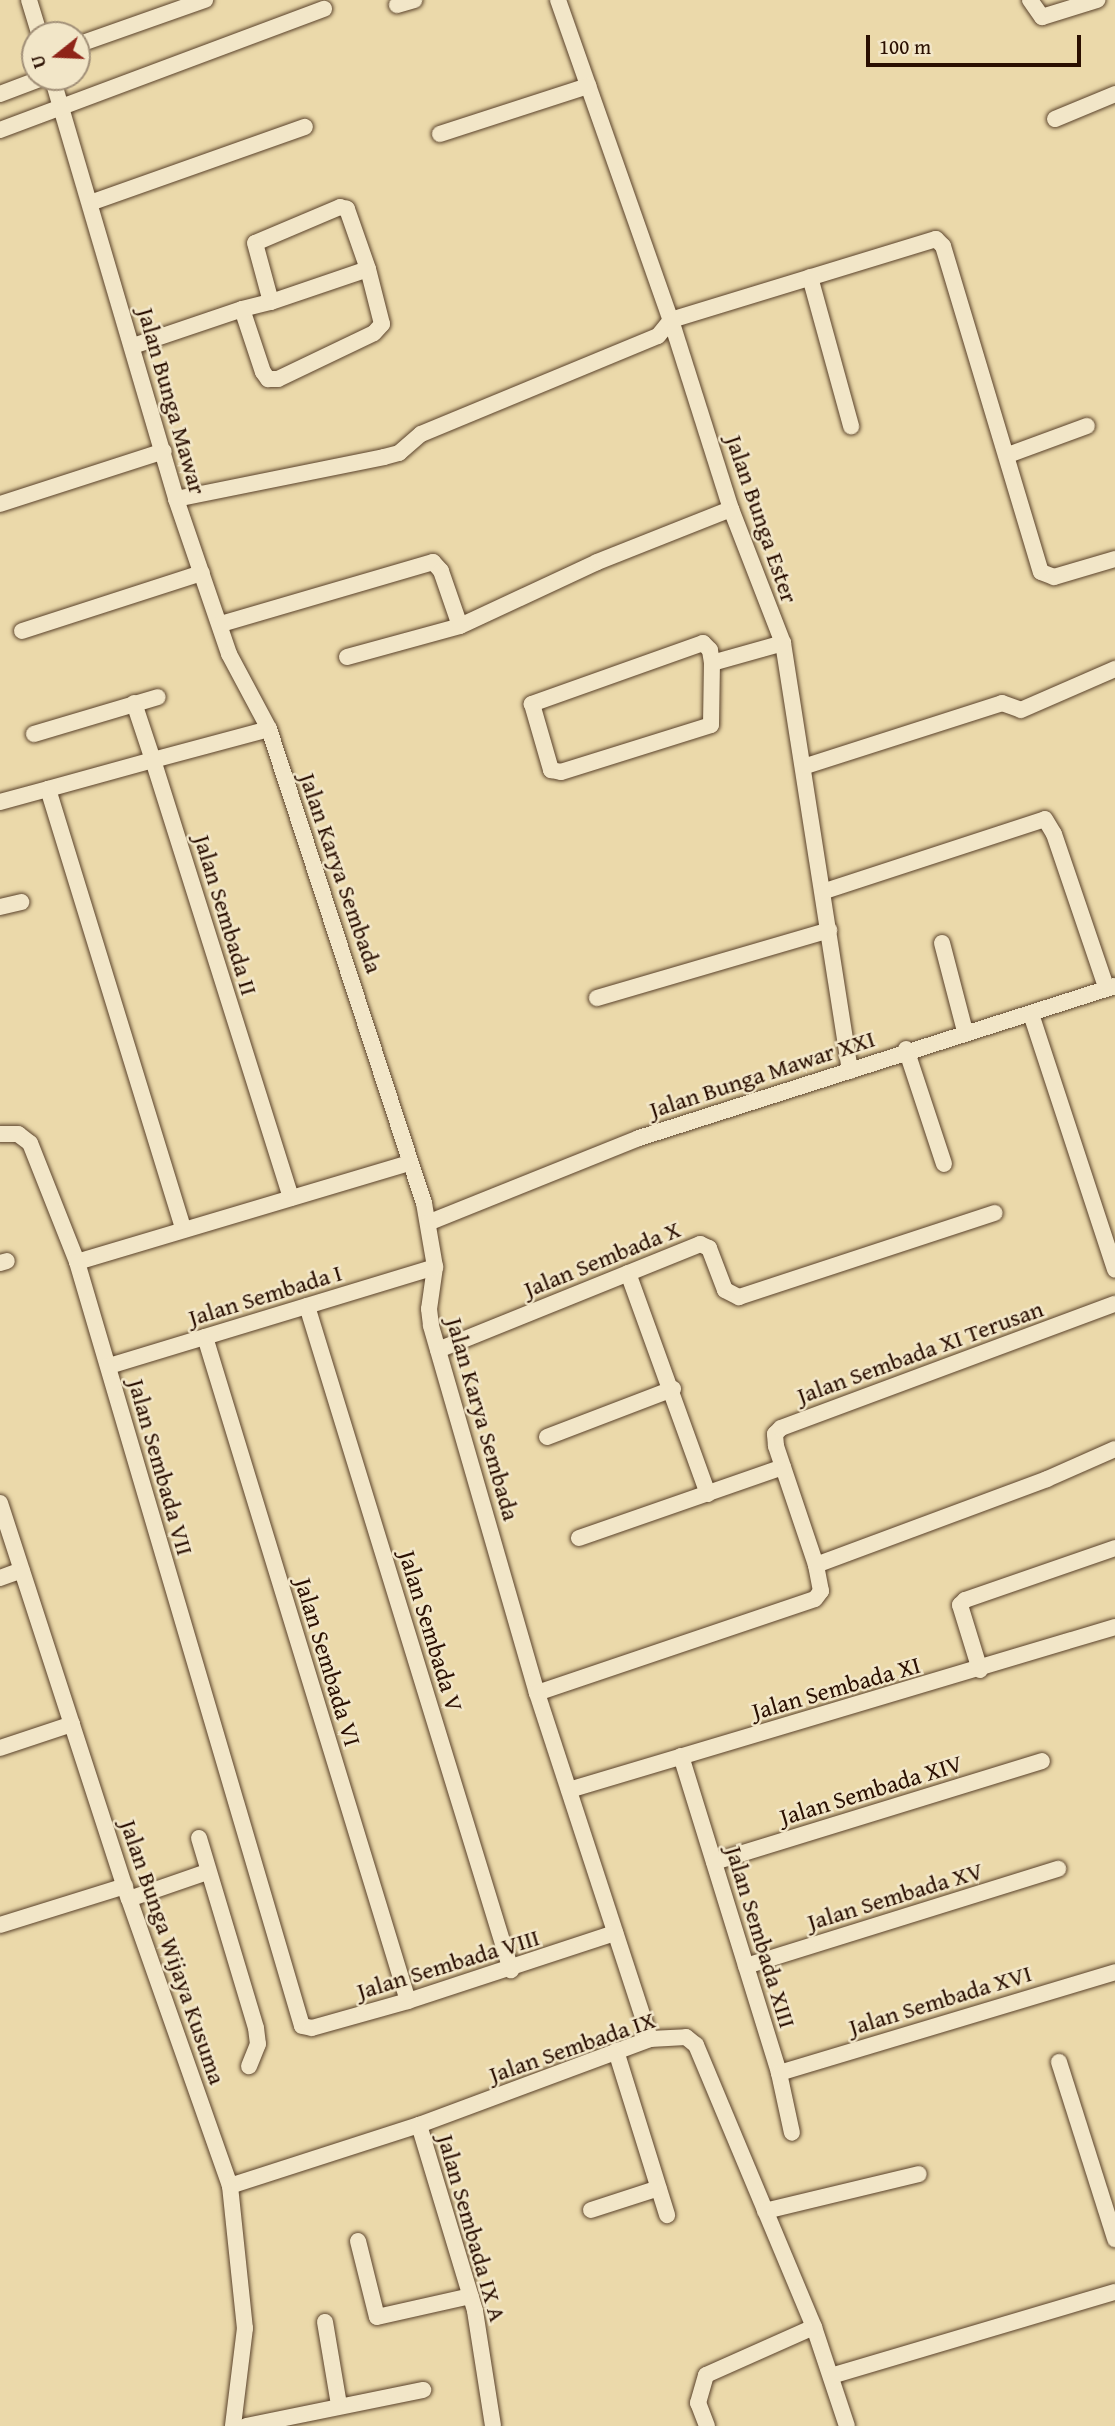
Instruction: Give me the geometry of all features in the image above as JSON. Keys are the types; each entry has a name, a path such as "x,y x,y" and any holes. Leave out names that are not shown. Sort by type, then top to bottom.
{"street":[{"path":"29,0 36,21"},
{"path":"91,40 205,0"},
{"path":"397,5 414,0"},
{"name":"Jalan Bunga Ester","path":"558,0 671,320 731,509 783,643 806,766 850,1071"},
{"path":"1030,0 1042,17 1097,0"},
{"path":"0,130 324,9"},
{"path":"0,94 21,86"},
{"path":"440,134 587,86"},
{"name":"Jalan Bunga Mawar","path":"56,91 176,499 221,624 229,654 269,729"},
{"path":"1055,119 1115,94"},
{"path":"90,203 305,127"},
{"path":"242,309 263,372 268,379 278,379 379,328 383,319 349,211 340,207 254,243 271,302"},
{"path":"176,499 399,453 421,434 658,336 671,320 940,240 1044,575 1054,577 1115,559"},
{"path":"133,346 368,269"},
{"path":"810,277 851,426"},
{"path":"1008,455 1087,426"},
{"path":"0,504 164,451"},
{"path":"347,657 460,626 597,562 731,509"},
{"path":"221,624 433,562 441,571 460,626"},
{"path":"22,631 202,573"},
{"path":"703,643 710,650 712,663 711,725 561,772 551,770 541,746 532,704 703,643"},
{"path":"712,663 783,643"},
{"path":"806,766 1002,703 1021,710 1115,669"},
{"path":"34,734 158,697"},
{"name":"Jalan Sembada II","path":"134,703 291,1198"},
{"path":"0,802 269,729"},
{"name":"Jalan Karya Sembada","path":"269,729 430,1222 435,1267 429,1309 438,1350 537,1693 650,2039"},
{"path":"48,789 184,1230"},
{"path":"825,891 1045,819 1055,834 1110,986"},
{"path":"0,907 21,902"},
{"path":"597,998 829,930"},
{"path":"942,943 965,1031"},
{"name":"Jalan Bunga Mawar XXI","path":"430,1222 639,1138 850,1071 906,1049 1031,1014 1110,986"},
{"path":"1031,1014 1115,1270"},
{"path":"906,1049 944,1164"},
{"name":"Jalan Sembada VII","path":"0,1134 18,1134 30,1143 77,1262 297,2018"},
{"path":"77,1262 411,1163"},
{"name":"Jalan Sembada X","path":"438,1350 628,1273 675,1251 706,1245 725,1290 739,1297 995,1213"},
{"name":"Jalan Sembada I","path":"108,1366 435,1267"},
{"path":"628,1273 673,1389 708,1494"},
{"name":"Jalan Sembada XI Terusan","path":"816,1565 775,1437 781,1428 1115,1304"},
{"name":"Jalan Sembada V","path":"307,1306 511,1970"},
{"name":"Jalan Sembada VI","path":"205,1337 408,2001"},
{"path":"547,1437 673,1389"},
{"path":"537,1693 805,1605 821,1591 816,1565 1046,1479 1115,1449"},
{"path":"579,1538 783,1467"},
{"name":"Jalan Bunga Wijaya Kusuma","path":"0,1503 4,1529 22,1570 127,1892 230,2186 245,2328 233,2426"},
{"path":"980,1671 960,1605 965,1600 1115,1548"},
{"path":"0,1578 22,1570"},
{"name":"Jalan Sembada XI","path":"569,1790 980,1671 1115,1628"},
{"path":"0,1748 72,1724"},
{"name":"Jalan Sembada XIII","path":"681,1756 779,2073 793,2133"},
{"name":"Jalan Sembada XIV","path":"714,1862 1042,1761"},
{"path":"198,1838 256,2028 258,2044 249,2066"},
{"name":"Jalan Sembada XV","path":"746,1966 1058,1869"},
{"path":"0,1925 207,1872"},
{"name":"Jalan Sembada VIII","path":"297,2018 303,2026 312,2028 511,1970 615,1933"},
{"name":"Jalan Sembada XVI","path":"779,2073 1115,1972"},
{"name":"Jalan Sembada IX","path":"230,2186 419,2125 650,2039 686,2037 696,2045 814,2327 847,2426"},
{"path":"616,2051 667,2215"},
{"path":"1059,2062 1115,2239"},
{"name":"Jalan Sembada IX A","path":"419,2125 471,2296 493,2426"},
{"path":"765,2211 919,2174"},
{"path":"591,2210 659,2188"},
{"path":"358,2241 377,2317 471,2296"},
{"path":"831,2376 1115,2292"},
{"path":"326,2322 339,2405"},
{"path":"707,2426 698,2403 706,2375 814,2327"},
{"path":"246,2426 423,2390"}]}
